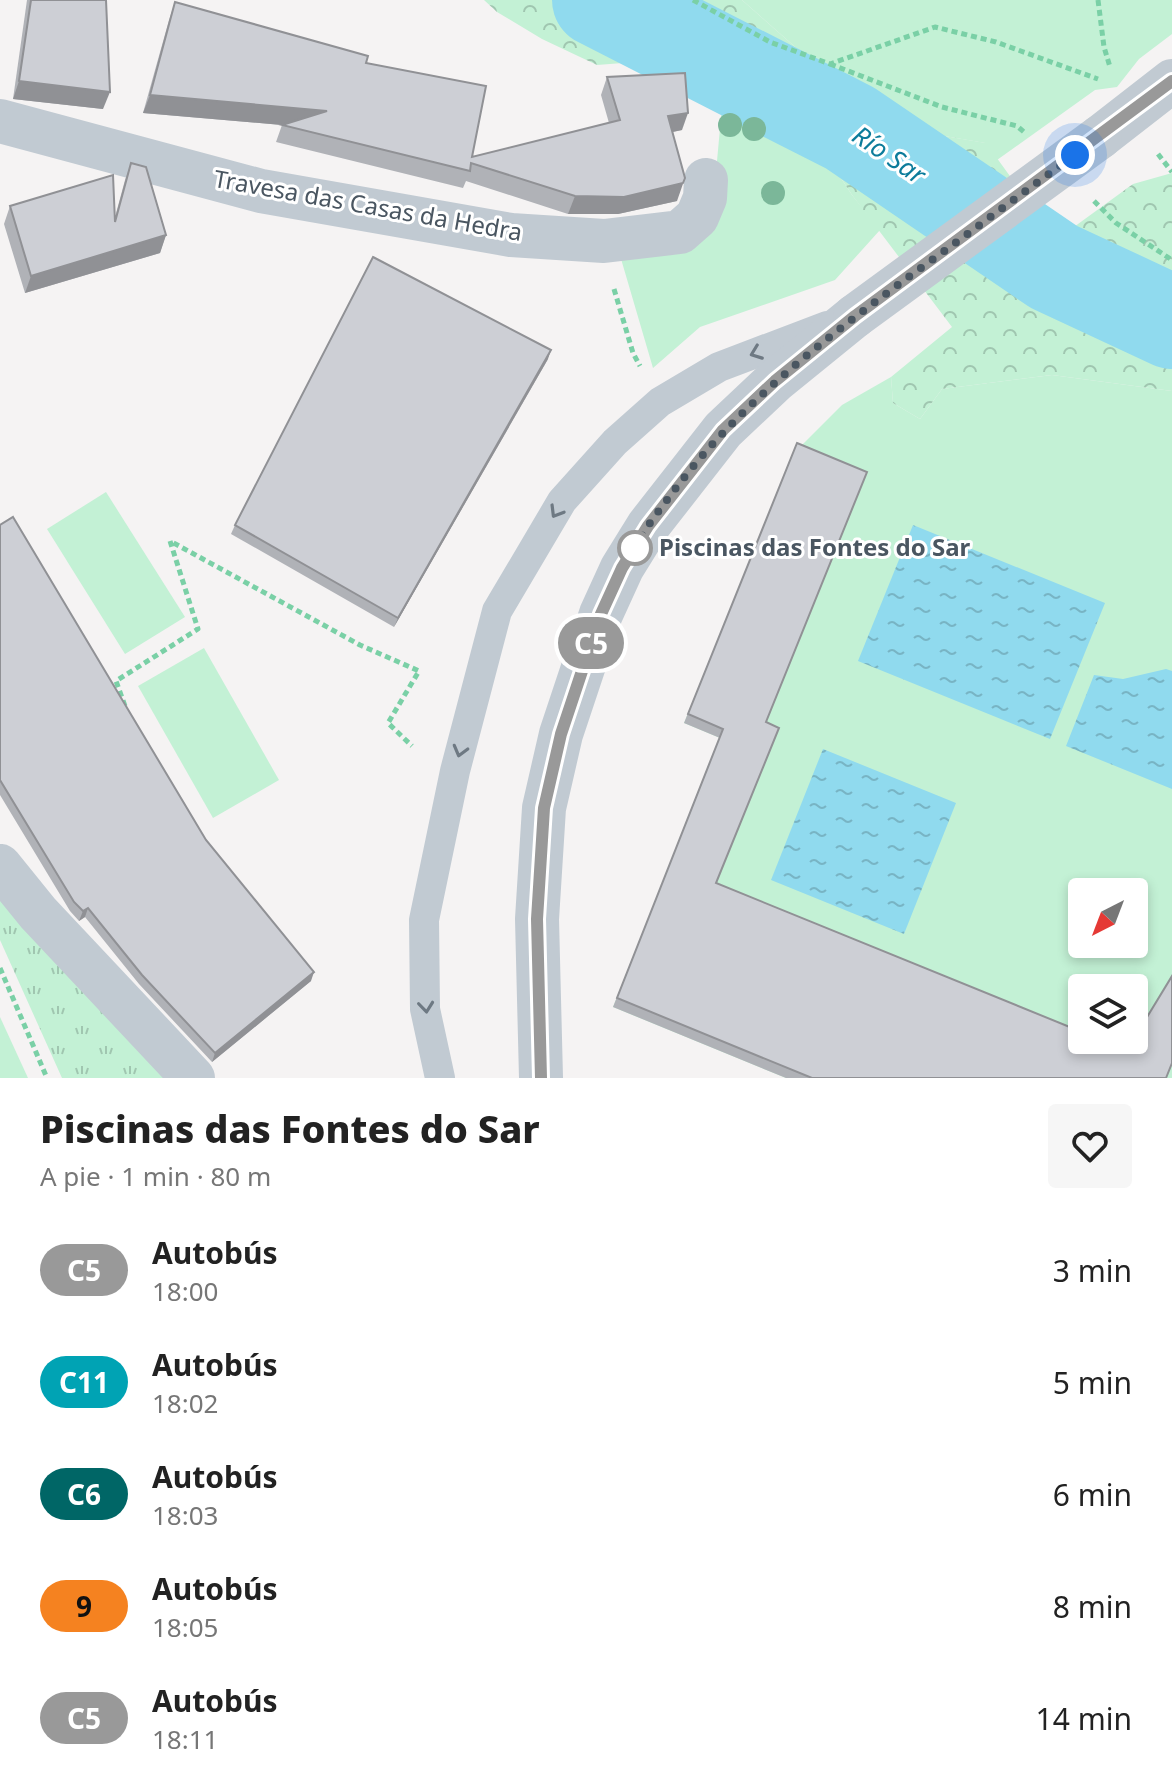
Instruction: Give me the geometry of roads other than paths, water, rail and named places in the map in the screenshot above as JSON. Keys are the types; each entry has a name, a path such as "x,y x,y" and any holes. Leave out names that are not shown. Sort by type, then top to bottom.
{"street":[{"path":"541,1078 537,919 544,808 561,734 601,614 622,568 648,526 714,441 775,381 855,316 1172,81"},
{"name":"Travesa das Casas da Hedra","path":"0,121 261,191 511,235 604,241 680,232 697,217 705,198 706,180"},
{"path":"0,866 38,913 193,1078"}],"lane":[{"path":"440,1078 425,1009 424,920 455,771 497,611 562,501 615,442 660,402 719,367 855,316"}],"water":[{"path":"913,525 1105,603 1050,739 858,661"},
{"path":"1166,669 1172,671 1172,789 1066,746 1094,675 1123,679"},
{"path":"823,749 956,803 904,934 771,880"}],"waterway":[{"name":"Río Sar","path":"599,0 850,128 1054,267 1172,322"}],"place":[{"name":"Piscinas das Fontes do Sar","path":"635,548"}]}
